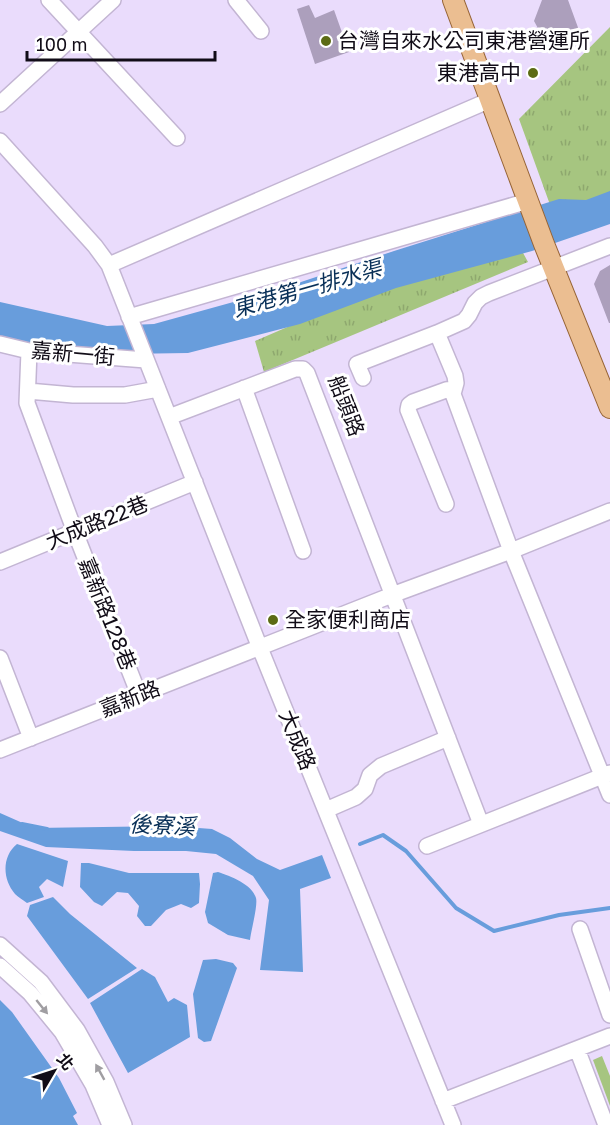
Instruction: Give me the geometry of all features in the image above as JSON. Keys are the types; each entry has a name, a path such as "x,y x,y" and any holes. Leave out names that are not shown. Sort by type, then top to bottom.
{"main road":[{"path":"453,0 544,244 610,408"}],"street":[{"path":"49,0 177,138"},
{"path":"0,104 113,0"},
{"path":"236,0 261,32"},
{"path":"109,265 490,100"},
{"path":"0,141 96,246 109,265 145,357"},
{"path":"129,317 526,195"},
{"path":"363,378 357,364 464,321 481,297 610,246"},
{"path":"437,333 455,376 453,394 511,551 607,774 610,795"},
{"name":"嘉新一街","path":"0,344 29,351 145,357"},
{"name":"嘉新路128巷","path":"29,351 27,403 139,695"},
{"name":"大成路","path":"145,357 453,1125"},
{"name":"船頭路","path":"169,417 295,369 303,369 307,372 481,824"},
{"path":"244,388 303,551"},
{"path":"28,391 73,395 125,395 158,389"},
{"path":"446,504 408,410 409,405 413,402 453,389"},
{"name":"大成路22巷","path":"0,562 195,482"},
{"path":"260,648 610,511"},
{"name":"嘉新路","path":"0,750 260,648"},
{"path":"0,658 31,738"},
{"path":"326,810 356,797 366,789 370,775 381,766 448,738"},
{"path":"427,846 607,774"},
{"path":"580,929 610,1015"},
{"path":"0,945 41,982 77,1030 106,1082 124,1125"},
{"path":"0,966 30,993 62,1032 93,1085 110,1125"},
{"path":"443,1101 610,1036"},
{"path":"576,1049 606,1125"}],"green space":[{"path":"610,27 610,196 553,213 519,119"},
{"path":"522,251 528,262 264,372 255,341 407,280"},
{"path":"602,1056 610,1076 610,1106 593,1060"}],"water":[{"name":"東港第一排水渠","path":"610,191 610,224 532,251 396,288 300,324 188,353 124,354 25,345 0,338 0,302 107,326 154,324 277,290 559,199 586,200"},
{"path":"0,813 34,828 172,826 212,829 230,838 257,859 280,870 322,855 331,878 300,889 303,972 260,970 269,900 253,876 216,854 46,847 0,831"},
{"path":"17,844 68,861 63,887 47,879 39,887 44,897 27,903 15,894 6,875 6,861"},
{"path":"81,863 129,873 199,873 199,903 191,908 181,904 166,910 151,926 145,926 137,916 139,906 128,893 117,892 102,906 94,902 80,887"},
{"path":"218,872 240,881 254,893 256,906 250,940 228,935 208,923 205,912 213,873"},
{"path":"53,897 70,914 137,968 88,999 27,916 30,905"},
{"path":"216,959 233,963 237,968 211,1041 204,1042 198,1038 193,994 203,960"},
{"path":"142,969 155,977 168,1002 174,998 187,1005 190,1037 128,1073 90,1003"},
{"path":"0,1000 12,1012 59,1078 77,1113 73,1116 78,1125 0,1125"}],"building":[{"path":"542,0 568,0 580,33 559,41 540,32 534,21"},
{"name":"台灣自來水公司東港營運所","path":"309,5 315,18 334,10 349,52 315,64 297,9"},
{"path":"610,265 609,323 594,284 600,271"}],"waterway":[{"name":"後寮溪","path":"22,824 47,829"},
{"name":"後寮溪","path":"360,844 383,835 406,851 456,908 494,931 559,915 610,908"}],"place":[{"name":"台灣自來水公司東港營運所","path":"326,41"},
{"name":"東港高中","path":"533,73"},
{"name":"全家便利商店","path":"273,620"}]}
